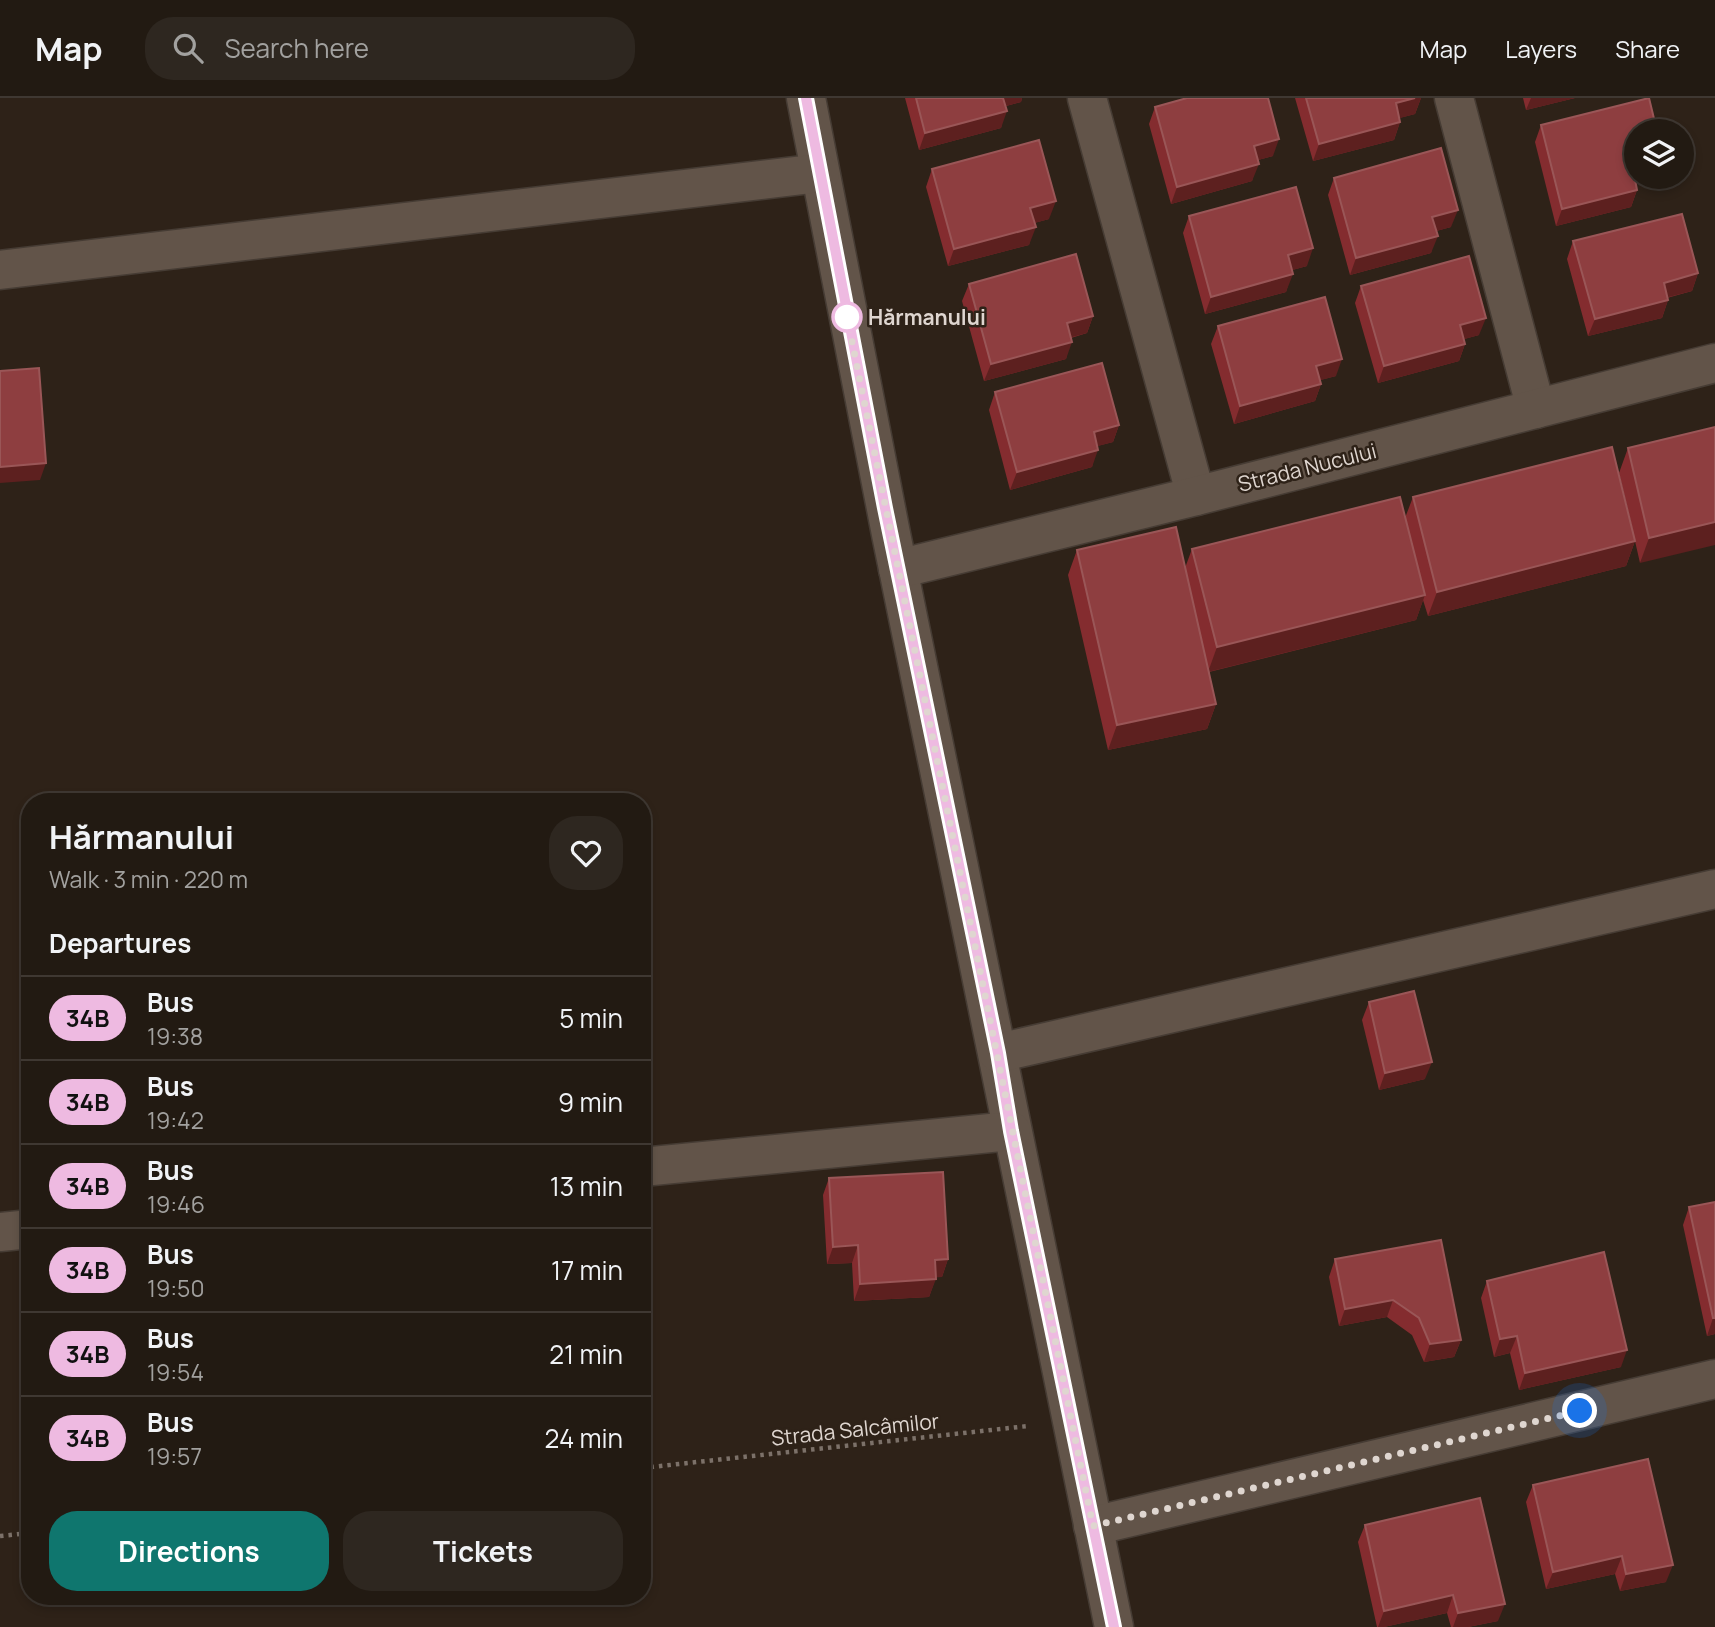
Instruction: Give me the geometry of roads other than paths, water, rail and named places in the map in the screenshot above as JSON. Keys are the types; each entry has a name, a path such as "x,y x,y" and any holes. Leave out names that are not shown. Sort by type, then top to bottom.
{"street":[{"path":"806,98 898,569 998,1053 1011,1131 1114,1627"},
{"path":"1087,98 1196,496"},
{"path":"1454,98 1536,409"},
{"path":"0,270 820,173"},
{"name":"Strada Nucului","path":"898,569 1715,363"},
{"path":"998,1053 1715,889"},
{"path":"651,1166 1011,1131"},
{"path":"0,1231 21,1230"},
{"path":"1093,1526 1715,1379"}],"place":[{"name":"Hărmanului","path":"847,317"}]}
